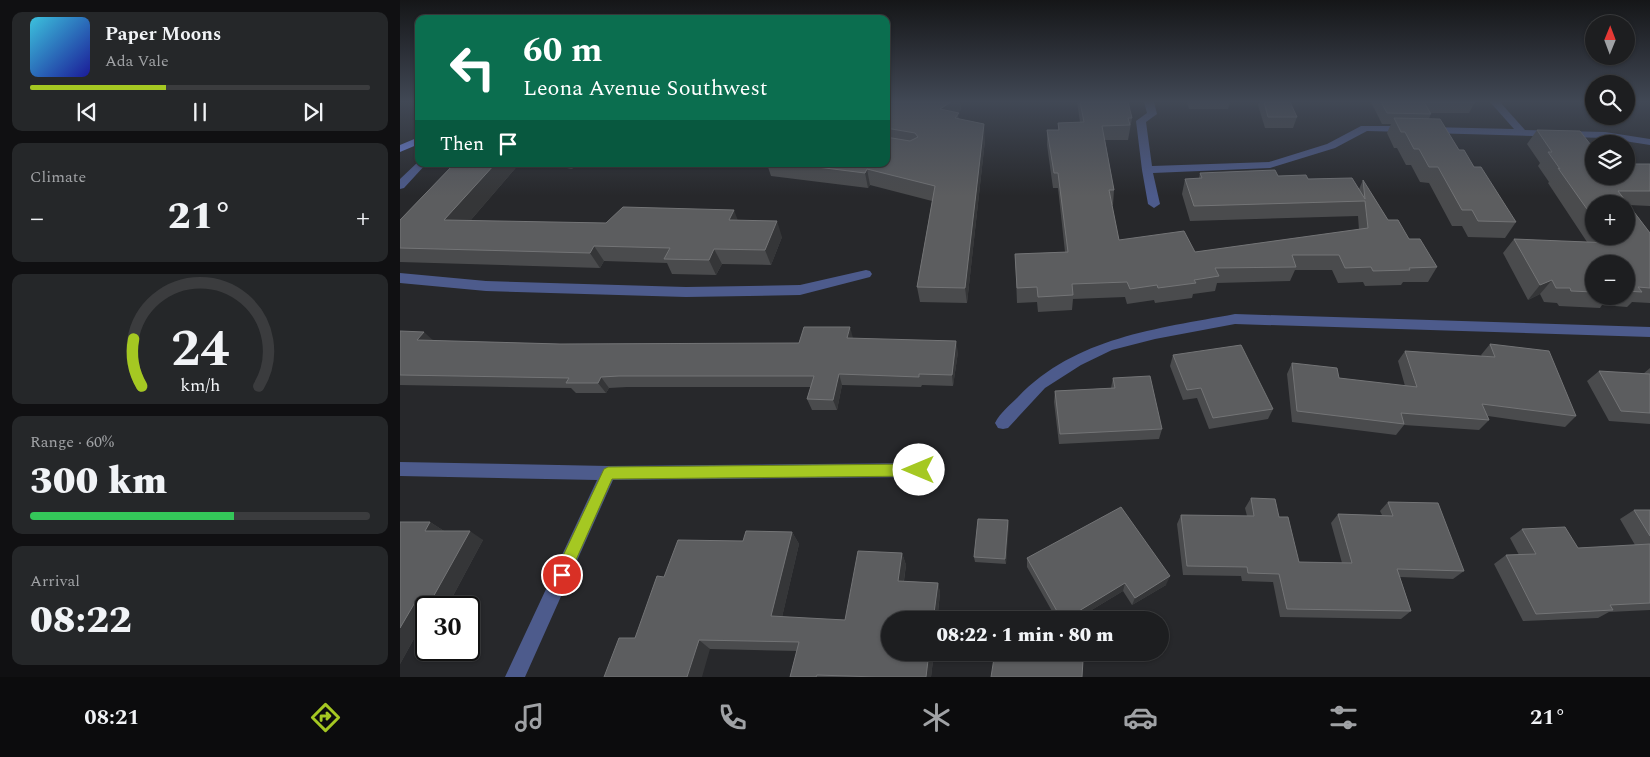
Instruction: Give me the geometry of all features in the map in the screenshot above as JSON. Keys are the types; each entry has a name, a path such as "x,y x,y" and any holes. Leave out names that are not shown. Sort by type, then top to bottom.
{"main road":[{"path":"400,149 415,142"}],"street":[{"path":"1142,134 1146,170 1154,204"},
{"path":"1146,170 1270,165 1331,146 1354,134"},
{"path":"1566,134 1605,135 1650,142"},
{"path":"400,186 418,167"},
{"path":"400,278 486,286 686,292 800,290 866,274"},
{"path":"1003,423 1040,384 1076,361 1108,346 1154,334 1235,319 1650,332"},
{"path":"400,469 608,473 919,470"},
{"path":"515,677 608,473"}],"building":[{"path":"915,134 983,134 965,288 917,287 935,186 867,169 865,173 817,167 890,167 890,138 910,141 918,137"},
{"path":"1048,134 1103,134 1114,190 1109,190 1119,240 1184,231 1195,252 1368,228 1365,201 1194,206 1185,179 1202,178 1200,173 1275,170 1278,176 1306,175 1308,179 1352,178 1365,199 1363,180 1388,220 1398,220 1409,239 1420,239 1437,267 1373,271 1371,267 1345,268 1339,255 1292,255 1296,267 1215,268 1219,276 1194,280 1196,283 1158,288 1157,285 1130,289 1127,282 1072,284 1073,295 1038,297 1037,287 1017,288 1015,254 1068,252 1058,173 1054,173"},
{"path":"1406,134 1449,134 1459,150 1464,150 1474,167 1481,167 1516,222 1478,221 1472,210 1462,210 1438,167 1429,167 1419,149 1414,149"},
{"path":"1539,134 1582,134 1585,137 1585,185 1635,185 1635,164 1650,164 1650,191 1618,191 1621,195 1585,195 1585,206 1548,152 1552,152"},
{"path":"451,167 492,167 444,220 606,223 623,207 734,210 729,220 777,221 765,250 714,249 709,260 664,259 670,248 594,246 590,253 400,248 400,220"},
{"path":"1635,213 1650,233 1650,288 1638,287 1642,292 1635,292 1635,255 1585,255 1585,292 1571,291 1570,288 1556,288 1552,280 1540,285 1514,239 1585,242 1585,245 1635,245"},
{"path":"804,327 850,327 847,338 956,341 952,375 919,374 919,377 839,374 833,400 807,399 814,376 619,376 601,377 598,383 566,383 569,378 400,375 400,331 424,332 417,340 560,344 799,343"},
{"path":"1490,344 1549,351 1576,416 1482,404 1489,420 1401,413 1404,424 1297,411 1292,363 1337,368 1339,378 1417,387 1405,351 1495,357"},
{"path":"1241,345 1273,409 1213,418 1201,388 1187,390 1173,355"},
{"path":"1599,371 1650,374 1650,413 1621,411"},
{"path":"1150,376 1162,429 1060,434 1055,391 1115,388 1113,378"},
{"path":"1251,498 1275,499 1279,517 1288,517 1299,562 1352,563 1338,514 1393,516 1388,502 1438,503 1464,571 1397,569 1411,611 1287,609 1279,574 1248,573 1247,567 1187,566 1181,515 1254,516"},
{"path":"1121,507 1170,576 1135,598 1125,583 1079,611 1057,611 1027,558"},
{"path":"1634,510 1650,510 1650,536"},
{"path":"978,519 1008,520 1005,559 974,557"},
{"path":"400,522 430,522 425,531 470,531 434,596 415,596 415,602 400,628"},
{"path":"1565,527 1578,548 1650,544 1650,603 1610,605 1613,610 1536,614 1506,555 1536,554 1522,529"},
{"path":"746,531 792,532 771,616 845,620 858,551 902,553 898,581 938,583 934,611 881,611 881,661 928,661 926,677 817,675 816,677 790,677 799,642 699,640 687,677 604,677 619,638 635,638 657,576 664,577 678,540 743,541"},
{"path":"994,661 1083,661 1082,677 991,677"}],"route":[{"path":"562,575 608,473 919,470"}]}
